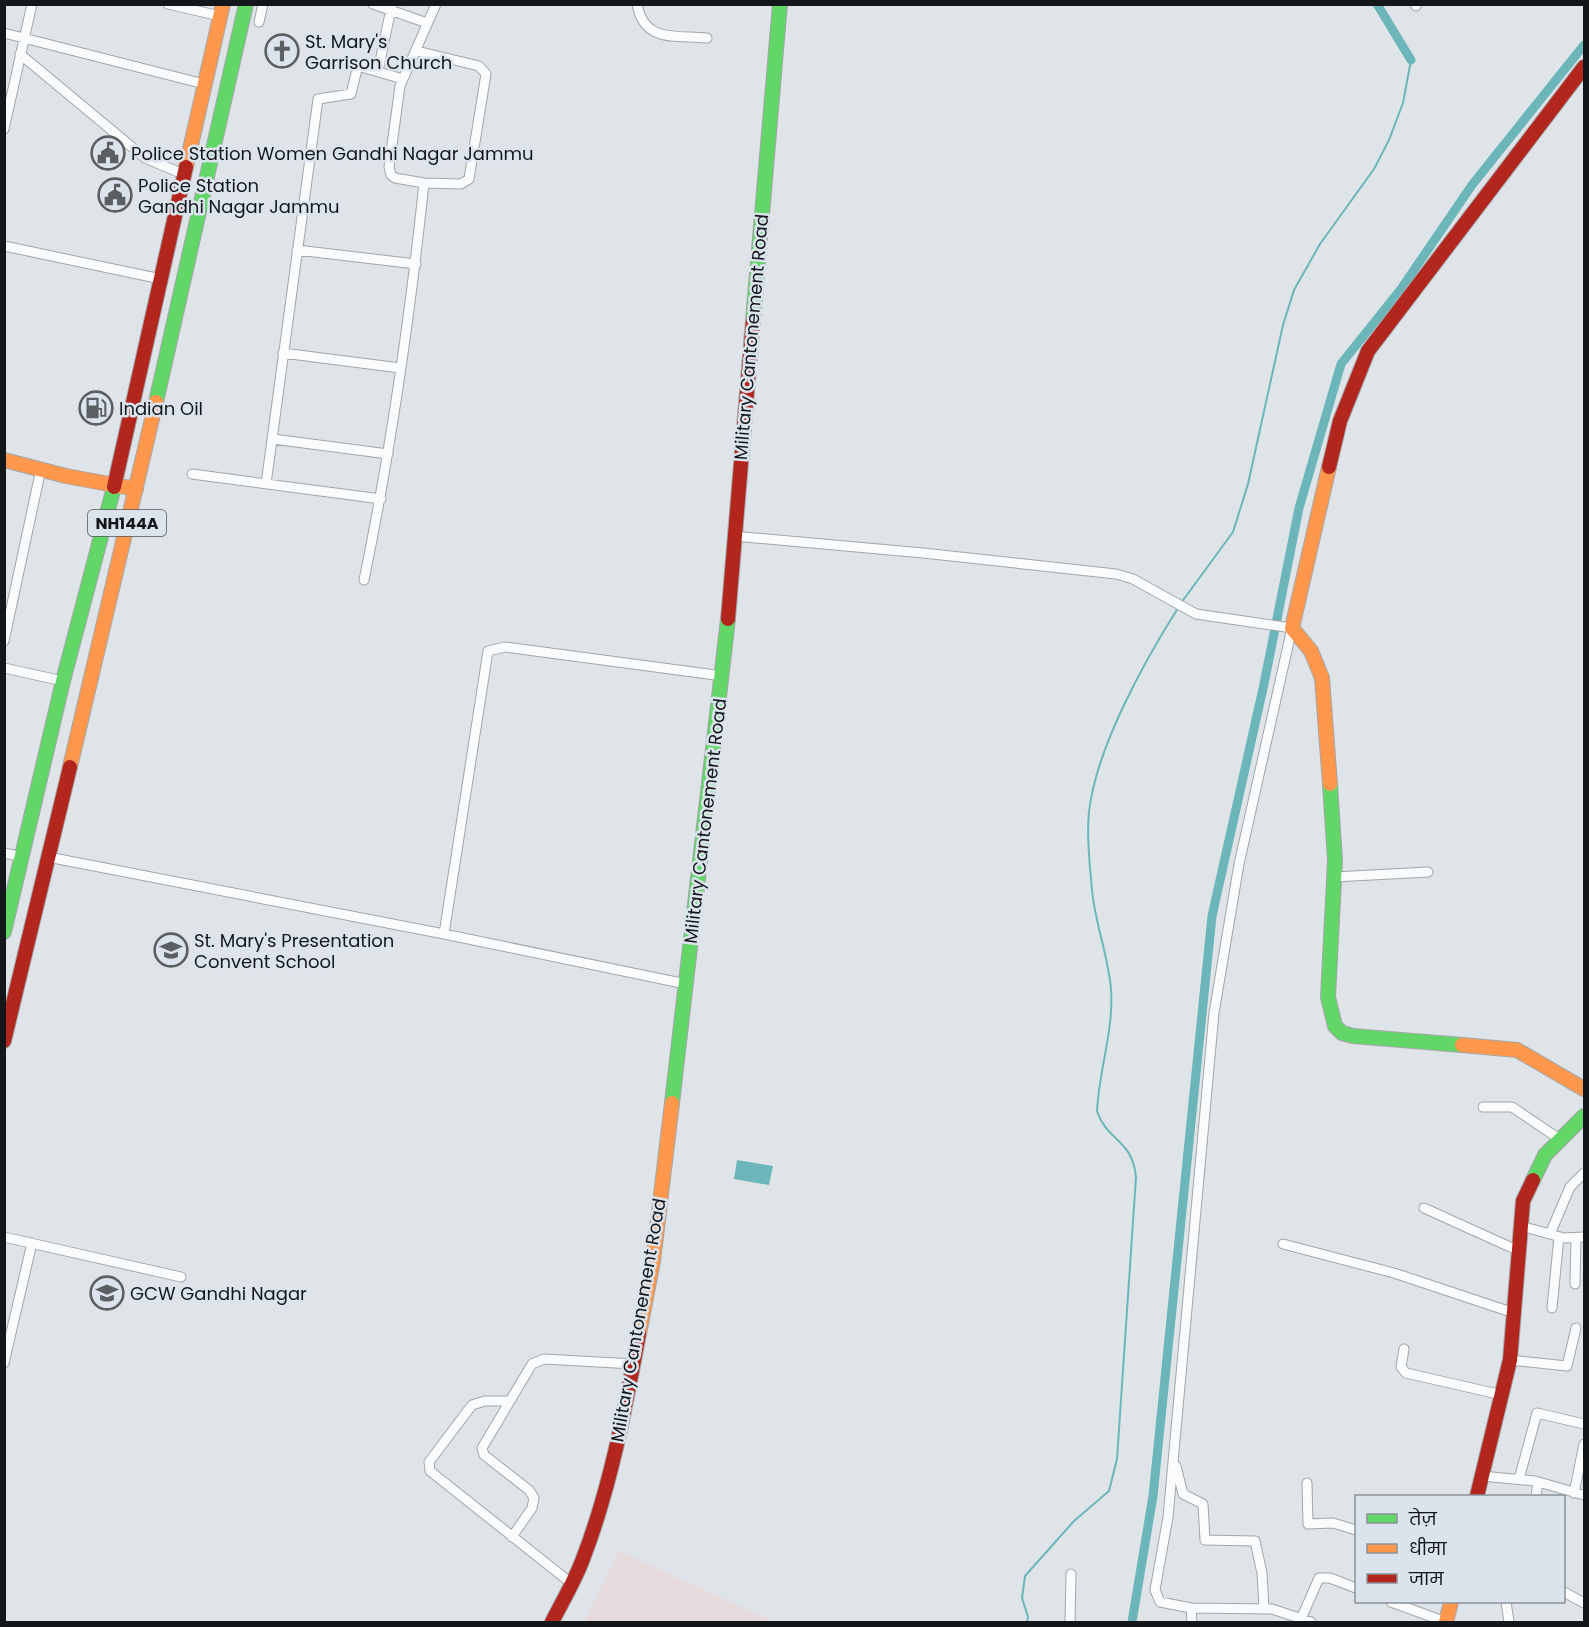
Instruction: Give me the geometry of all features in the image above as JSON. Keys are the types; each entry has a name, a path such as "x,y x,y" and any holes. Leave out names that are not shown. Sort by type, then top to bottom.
{"main road":[{"name":"NH144A","path":"4,1041 136,489 246,4"},
{"name":"Military Cantonement Road","path":"552,1623 584,1557 607,1483 634,1364 653,1261 710,755 723,676 733,536 752,348 771,83 780,4"},
{"name":"NH144A","path":"4,932 63,681 115,485 183,174 222,10"},
{"path":"1584,67 1368,351 1340,421 1288,627 1311,651 1322,678 1334,877 1328,997 1330,1017 1342,1033 1517,1050 1584,1089"},
{"path":"5,464 41,469 136,489"},
{"path":"1477,1495 1510,1360 1523,1201 1545,1155 1584,1116"},
{"path":"1446,1622 1451,1603"}],"street":[{"path":"4,129 32,4"},
{"path":"259,22 263,4"},
{"path":"373,4 392,7 427,23"},
{"path":"417,51 479,66 486,74 469,179 460,184 424,183 394,178 389,171 399,91 436,4"},
{"path":"637,4 643,24 654,32 707,38"},
{"path":"172,5 222,10"},
{"path":"378,71 392,7"},
{"path":"4,33 204,84"},
{"path":"20,54 145,158 183,174"},
{"path":"266,484 318,99 351,94 357,69 361,67 403,79"},
{"path":"364,580 388,454 416,264 424,183"},
{"path":"4,246 160,279"},
{"path":"297,250 416,264"},
{"path":"283,353 400,368"},
{"path":"273,439 388,454"},
{"path":"4,641 41,469"},
{"path":"192,474 381,499"},
{"path":"733,536 923,552 1116,574 1132,579 1185,610 1207,616 1261,621 1288,627 1239,864 1214,1013 1168,1517 1155,1590 1160,1602 1191,1608 1264,1609 1311,1623"},
{"path":"444,934 488,651 505,647 723,676"},
{"path":"4,668 63,681"},
{"path":"4,853 23,857"},
{"path":"48,857 686,984"},
{"path":"1334,877 1428,872"},
{"path":"1483,1107 1512,1107 1561,1140"},
{"path":"1552,1308 1554,1235 1570,1187 1584,1173"},
{"path":"1424,1208 1519,1251"},
{"path":"1521,1226 1554,1235 1580,1237 1575,1284"},
{"path":"4,1237 181,1277"},
{"path":"4,1363 32,1243"},
{"path":"1283,1244 1394,1273 1514,1313"},
{"path":"1510,1360 1567,1366 1576,1328"},
{"path":"1404,1349 1401,1367 1406,1373 1502,1395"},
{"path":"512,1537 532,1508 534,1498 529,1490 484,1455 482,1448 531,1364 539,1360 634,1364"},
{"path":"508,1401 485,1401 472,1405 429,1465 435,1478 571,1583"},
{"path":"1519,1479 1537,1413 1584,1424"},
{"path":"1574,1492 1584,1444"},
{"path":"1174,1456 1183,1494 1203,1504 1204,1539 1254,1541 1262,1573 1264,1609"},
{"path":"1482,1476 1538,1482 1584,1495"},
{"path":"1536,1495 1538,1482"},
{"path":"1307,1483 1308,1524 1333,1523 1355,1530"},
{"path":"1070,1623 1071,1574"},
{"path":"1300,1619 1319,1578 1330,1578 1355,1588"},
{"path":"1565,1593 1584,1603"},
{"path":"1394,1603 1446,1622"},
{"path":"1506,1603 1509,1623"},
{"path":"1191,1608 1192,1623"}],"shaded area":[{"path":"619,1551 774,1622 584,1622"}],"water":[{"path":"737,1160 773,1166 769,1185 734,1179"}],"waterway":[{"path":"1377,4 1411,60"},
{"path":"1132,1622 1153,1496 1212,916 1264,684 1299,508 1341,364 1401,289 1472,185 1584,45"},
{"path":"1181,603 1233,532 1248,484 1283,325 1294,290 1320,244 1374,169 1389,140 1403,103 1411,60"},
{"path":"1027,1622 1028,1617 1022,1598 1025,1576 1074,1521 1109,1491 1117,1459 1136,1177 1130,1155 1107,1129 1097,1111 1110,1020 1111,989 1094,902 1088,822 1093,787 1111,734 1137,679 1178,608"}],"traffic: fast":[{"path":"156,402 246,4"},
{"path":"753,320 780,4"},
{"path":"4,932 63,681 114,487"},
{"path":"672,1103 728,619"},
{"path":"1330,784 1335,861 1328,997 1335,1026 1342,1033 1353,1036 1462,1045"},
{"path":"1533,1180 1545,1155 1584,1116"}],"traffic: slow":[{"path":"186,167 223,4"},
{"path":"70,767 156,402"},
{"path":"4,460 66,476 136,489"},
{"path":"1329,467 1292,628 1311,651 1322,678 1330,784"},
{"path":"1462,1045 1517,1050 1584,1089"},
{"path":"639,1334 653,1261 672,1103"},
{"path":"1446,1622 1451,1603"}],"traffic: jam":[{"path":"1329,467 1340,421 1368,351 1584,67"},
{"path":"114,487 186,167"},
{"path":"728,619 753,320"},
{"path":"4,1041 70,767"},
{"path":"1477,1495 1510,1360 1523,1201 1533,1180"},
{"path":"552,1622 581,1565 594,1529 623,1418 639,1334"}],"place":[{"name":"St. Mary's Garrison Church","path":"282,51"},
{"name":"Police Station Women Gandhi Nagar Jammu","path":"108,153"},
{"name":"Police Station Gandhi Nagar Jammu","path":"115,195"},
{"name":"Indian Oil","path":"96,408"},
{"name":"St. Mary's Presentation Convent School","path":"171,950"},
{"name":"GCW Gandhi Nagar","path":"107,1293"}]}
